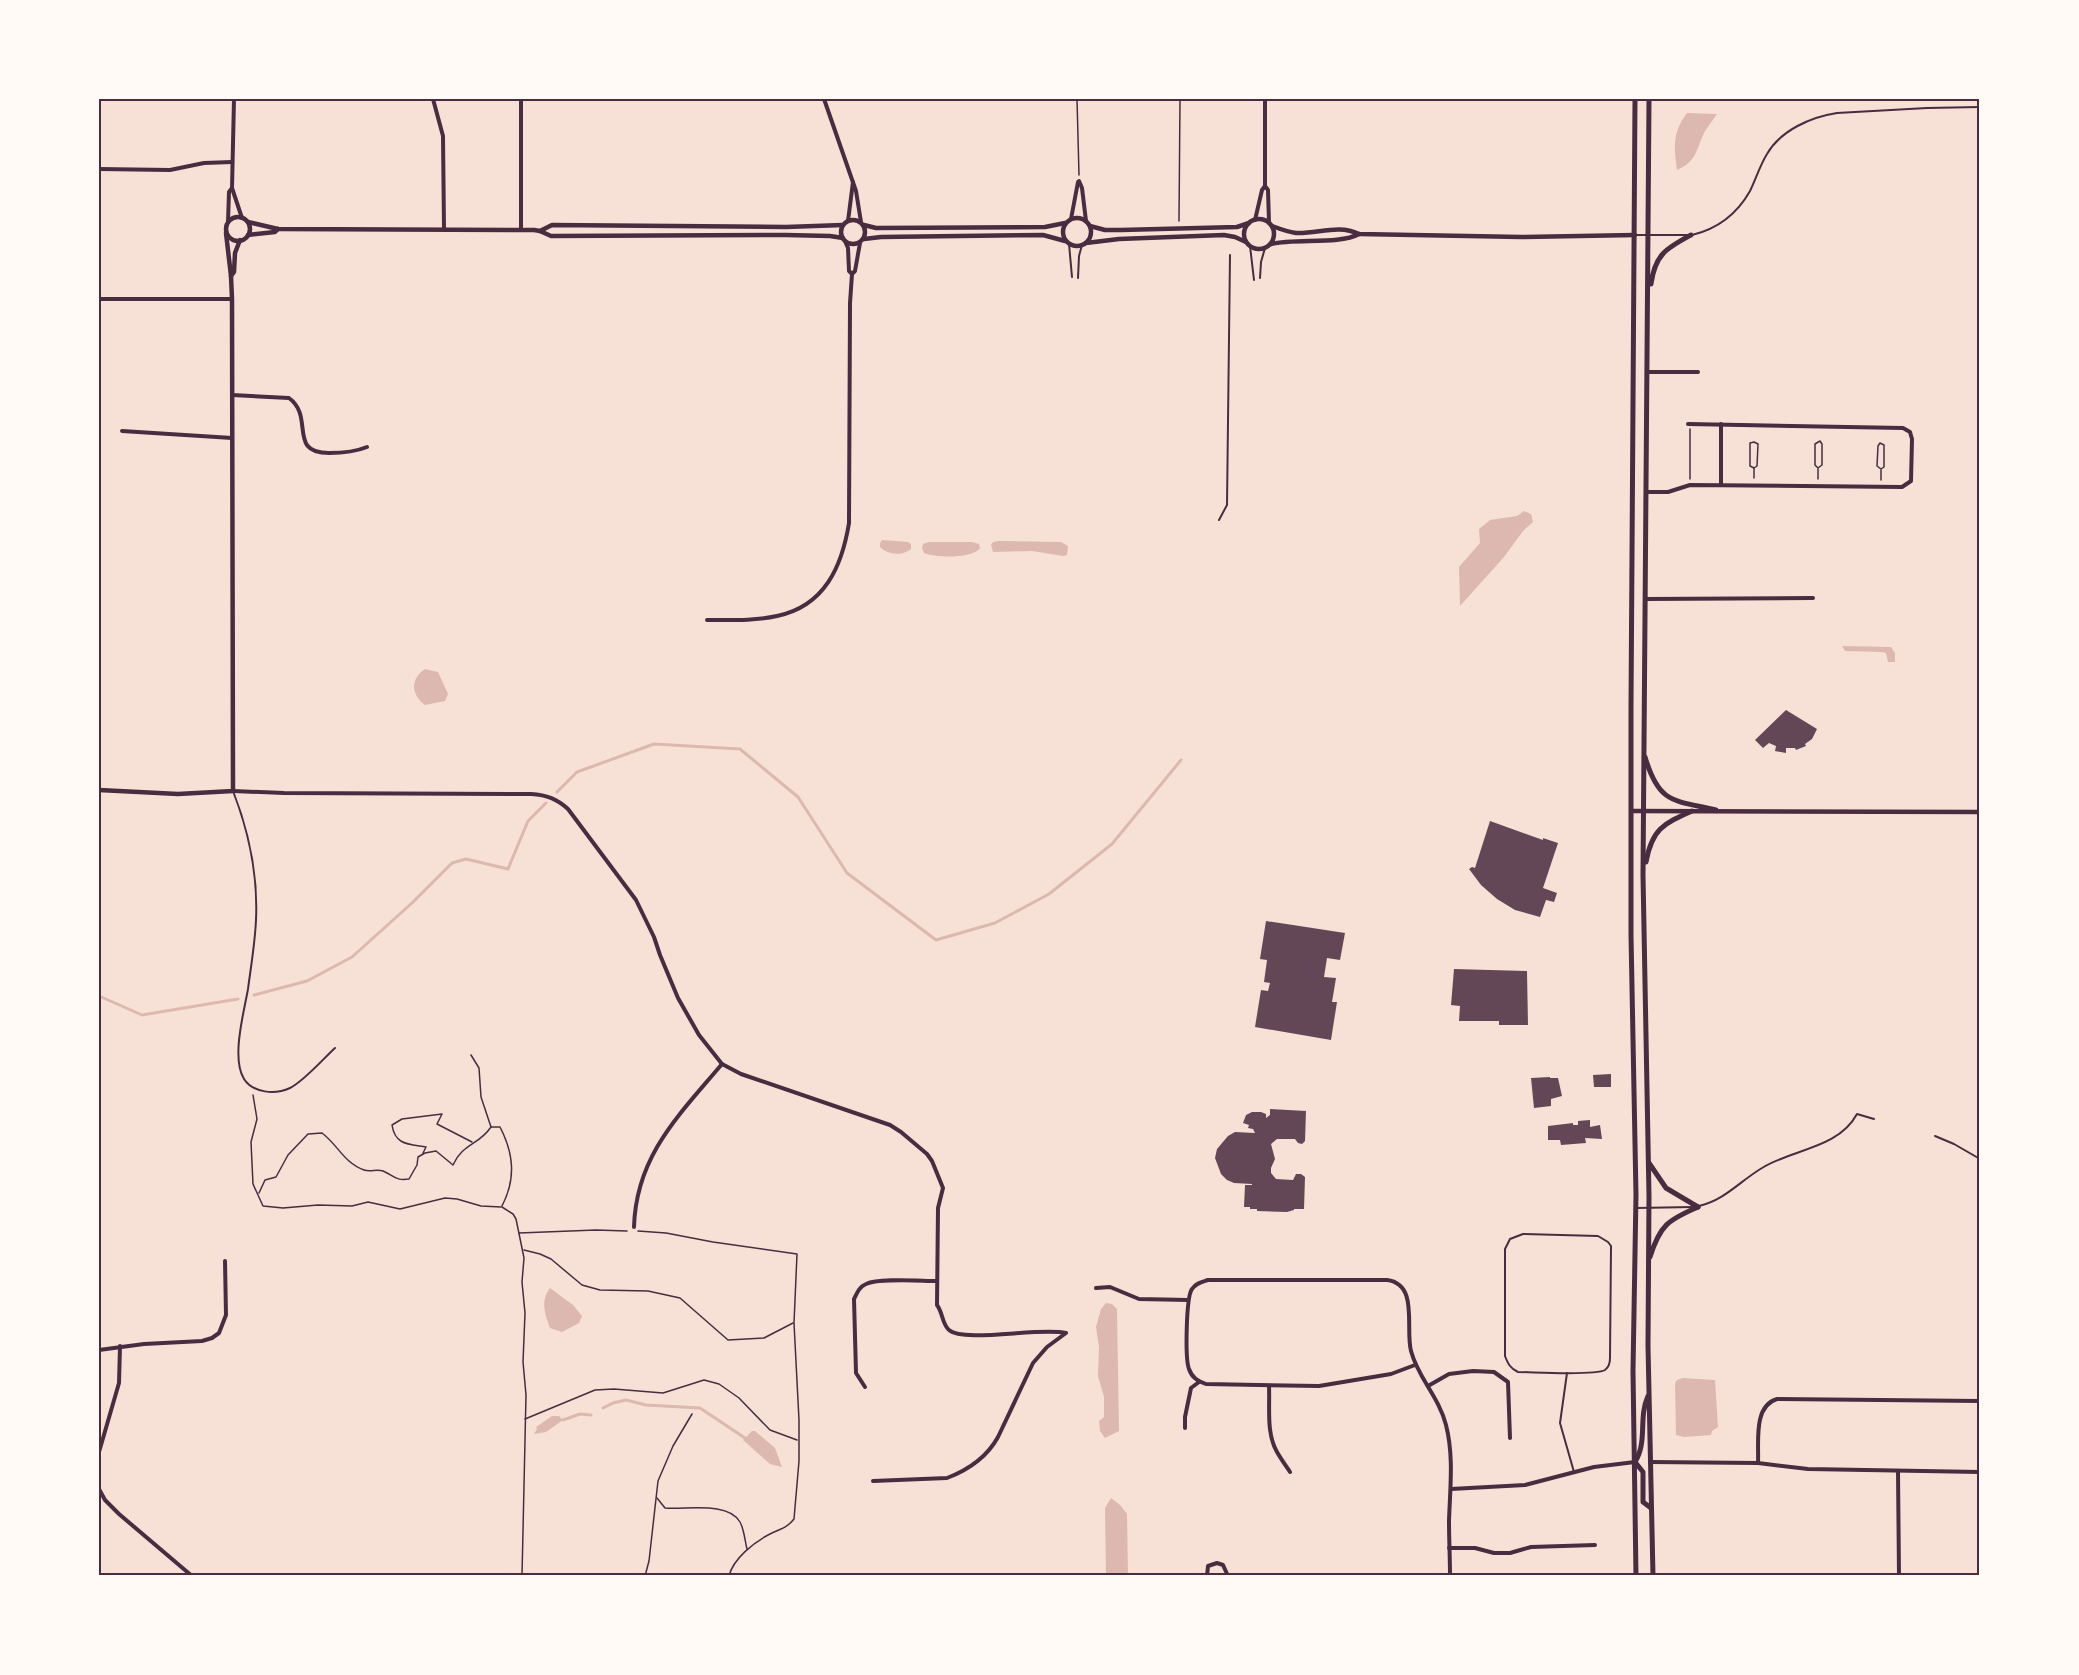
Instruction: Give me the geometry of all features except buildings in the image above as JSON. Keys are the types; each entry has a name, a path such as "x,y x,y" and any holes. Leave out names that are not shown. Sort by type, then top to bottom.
{"main road":[{"path":"1635,99 1631,811 1636,1208 1633,1371 1636,1576"},
{"path":"1649,99 1643,875 1653,1576"},
{"path":"1648,312 1651,280 1656,261 1664,251 1691,235"},
{"path":"1644,752 1651,778 1662,793 1681,802 1716,810"},
{"path":"1643,875 1649,847 1656,831 1664,824 1692,811"},
{"path":"1648,1162 1666,1188 1698,1207"},
{"path":"1649,1262 1656,1238 1664,1225 1676,1216 1698,1207"},
{"path":"1635,1462 1641,1453 1642,1412 1649,1395"},
{"path":"1635,1462 1642,1472 1643,1502 1651,1508"}],"street":[{"path":"234,99 232,188 242,218"},
{"path":"433,99 443,136 444,229"},
{"path":"521,99 521,230"},
{"path":"707,620 769,617 792,611 813,599 835,573 849,523 850,303 852,274 855,271 866,233 853,181 824,99"},
{"path":"228,222 236,217 278,229 521,230 540,231 551,236 830,236 852,244 880,237 1043,235 1078,247 1119,239 1224,235 1235,237 1254,248 1265,248 1274,236 1270,224 1268,190 1265,186 1266,99"},
{"path":"99,169 170,170 204,163 232,162"},
{"path":"852,274 849,271 848,253 841,231 846,223 853,181"},
{"path":"1071,219 1079,182"},
{"path":"1079,182 1091,235 1084,244"},
{"path":"1255,220 1265,186"},
{"path":"232,188 229,192 226,233 232,299 233,791"},
{"path":"540,231 552,225 786,227 846,223 854,220 876,228 1045,227 1079,218 1105,230 1237,227 1260,219 1299,233 1350,229 1359,234"},
{"path":"248,222 248,236"},
{"path":"1065,223 1062,232 1067,242"},
{"path":"1248,244 1244,233 1249,223"},
{"path":"226,233 231,238 240,240 248,236 275,232 278,229"},
{"path":"1270,244 1350,238 1359,234 1521,237 1635,235"},
{"path":"231,276 234,272 235,253 240,240"},
{"path":"99,298 232,299"},
{"path":"1647,372 1698,372"},
{"path":"232,395 289,398 301,412 303,438 315,452 348,452 367,447"},
{"path":"1647,492 1668,492 1690,485 1902,487 1911,481 1912,439 1910,432 1898,427 1689,424"},
{"path":"1721,424 1721,485"},
{"path":"122,431 232,438"},
{"path":"1646,599 1813,598"},
{"path":"99,790 178,794 233,791 531,794 559,801 568,809 644,913 667,973 688,1018 722,1064 741,1074 890,1125 927,1154 943,1188 938,1208 937,1305 942,1311 947,1329 966,1335 1038,1331 1066,1333 1047,1347 1033,1363 998,1437 980,1460 947,1478 873,1481"},
{"path":"1631,811 1980,812"},
{"path":"634,1227 635,1208 649,1159 660,1139 722,1064"},
{"path":"99,1350 120,1346 202,1341 212,1338 219,1333 226,1315 225,1261"},
{"path":"1415,1365 1391,1374 1339,1384 1269,1386 1213,1385 1199,1382 1194,1378 1187,1363 1188,1299 1194,1286 1208,1280 1387,1280 1400,1285 1407,1297 1408,1340 1415,1365 1437,1400 1449,1441 1450,1576"},
{"path":"865,1386 856,1373 854,1353 854,1299 860,1288 873,1281 937,1281"},
{"path":"1096,1288 1110,1287 1139,1299 1188,1299"},
{"path":"99,1452 119,1383 120,1346"},
{"path":"1428,1386 1449,1374 1473,1371 1494,1372 1508,1382 1510,1438"},
{"path":"1185,1428 1191,1388 1199,1382"},
{"path":"1269,1386 1272,1440 1276,1452 1290,1472"},
{"path":"1758,1463 1760,1417 1766,1405 1777,1399 1980,1401"},
{"path":"1451,1489 1525,1485 1594,1467 1635,1462"},
{"path":"1650,1462 1758,1463 1808,1469 1980,1472"},
{"path":"1898,1471 1899,1576"},
{"path":"99,1489 105,1500 119,1514 192,1576"},
{"path":"1449,1548 1475,1548 1494,1553 1510,1553 1531,1548 1595,1545"},
{"path":"1207,1576 1208,1566 1217,1563 1223,1566 1228,1576"}],"lane":[{"path":"1635,235 1691,235 1711,228 1733,213 1749,192 1767,153 1785,134 1799,125 1826,114 1980,107"},
{"path":"1067,242 1072,277"},
{"path":"1078,278 1084,244"},
{"path":"1248,244 1254,280"},
{"path":"1260,278 1260,262 1265,248"},
{"path":"1219,520 1227,505 1230,255"},
{"path":"233,791 241,812 256,878 256,922 248,990 238,1040 240,1065 244,1079 253,1088 269,1092 289,1088 334,1048"},
{"path":"1636,1208 1698,1207 1724,1197 1763,1167 1833,1138 1852,1122 1857,1114 1874,1119"},
{"path":"1935,1136 1980,1159"},
{"path":"1522,1234 1598,1236 1604,1238 1611,1246 1610,1364 1606,1370 1600,1372 1567,1373 1518,1372 1512,1369 1505,1356 1505,1249 1510,1239 1522,1234"},
{"path":"1567,1373 1560,1423 1574,1472"}],"path":[{"path":"1077,99 1079,182"},
{"path":"1179,228 1180,99"},
{"path":"1689,424 1690,485"},
{"path":"1818,468 1822,465 1822,444 1818,441 1815,444 1818,485"},
{"path":"1754,468 1750,466 1750,443 1754,442 1758,444 1754,485"},
{"path":"1881,469 1877,466 1878,446 1882,443 1884,466 1881,469 1881,486"},
{"path":"471,1055 479,1068 481,1097 491,1127"},
{"path":"253,1093 257,1119 250,1142 253,1184 263,1206 283,1209 318,1205 352,1206 368,1202 400,1209 445,1198 482,1206 502,1207 513,1214 516,1219 524,1258 522,1282 525,1312 526,1395 522,1576"},
{"path":"259,1194 265,1180 276,1177 288,1155 308,1134 322,1133 353,1166 368,1172 381,1171 399,1180 409,1179 417,1165 418,1157 422,1155 426,1147 400,1142 393,1135 392,1125 402,1119 442,1114 437,1124 473,1143"},
{"path":"422,1155 436,1151 453,1166 458,1154 485,1136 491,1127"},
{"path":"491,1127 500,1127 511,1154 512,1173 502,1207"},
{"path":"519,1233 596,1230 666,1233 796,1254 794,1323 799,1461 794,1519 788,1526 767,1535 747,1550 731,1569 729,1576"},
{"path":"523,1250 551,1259 582,1285 600,1290 648,1291 680,1298 728,1340 764,1338 794,1323"},
{"path":"524,1420 595,1390 614,1389 663,1394 704,1380 719,1384 739,1398 770,1430 798,1441"},
{"path":"645,1576 649,1561 657,1481 673,1446 692,1414"},
{"path":"656,1497 665,1508 681,1510 702,1507 732,1513 740,1523 747,1550"}],"shaded area":[{"path":"1687,113 1717,114 1705,131 1696,154 1677,170 1676,134"},
{"path":"1524,511 1531,514 1533,522 1460,606 1459,567 1480,543 1479,529 1490,520 1517,516"},
{"path":"882,540 908,542 911,544 911,549 900,554 891,553 880,547"},
{"path":"998,541 1061,542 1068,546 1067,555 1032,551 993,552 991,545"},
{"path":"972,542 979,544 980,548 976,552 962,556 937,556 924,553 923,544"},
{"path":"1842,646 1891,647 1895,653 1895,662 1888,662 1886,653 1845,651"},
{"path":"425,669 438,672 448,694 445,701 425,705 417,697 415,682"},
{"path":"550,1288 573,1305 582,1316 579,1323 562,1332 550,1328 546,1318 544,1303"},
{"path":"1106,1303 1112,1304 1117,1309 1119,1431 1105,1438 1100,1431 1099,1421 1104,1417 1104,1397 1098,1376 1099,1347 1096,1327 1101,1309"},
{"path":"1683,1378 1715,1380 1718,1427 1712,1431 1711,1435 1684,1437 1676,1435 1675,1383"},
{"path":"552,1416 559,1416 563,1420 546,1432 534,1434 536,1427"},
{"path":"752,1431 775,1448 782,1467 770,1464 743,1440"},
{"path":"1111,1498 1127,1514 1128,1576 1106,1576 1105,1508"}],"waterway":[{"path":"557,792 577,772 654,744 740,749 798,797 847,873 936,940 995,923 1049,894 1112,844 1181,760"},
{"path":"254,995 307,981 352,957 452,863 466,859 508,869 528,821 546,803"},
{"path":"99,996 142,1015 238,999"},
{"path":"603,1408 626,1400 646,1405 700,1408 745,1438"},
{"path":"563,1420 580,1414 591,1415"}]}
